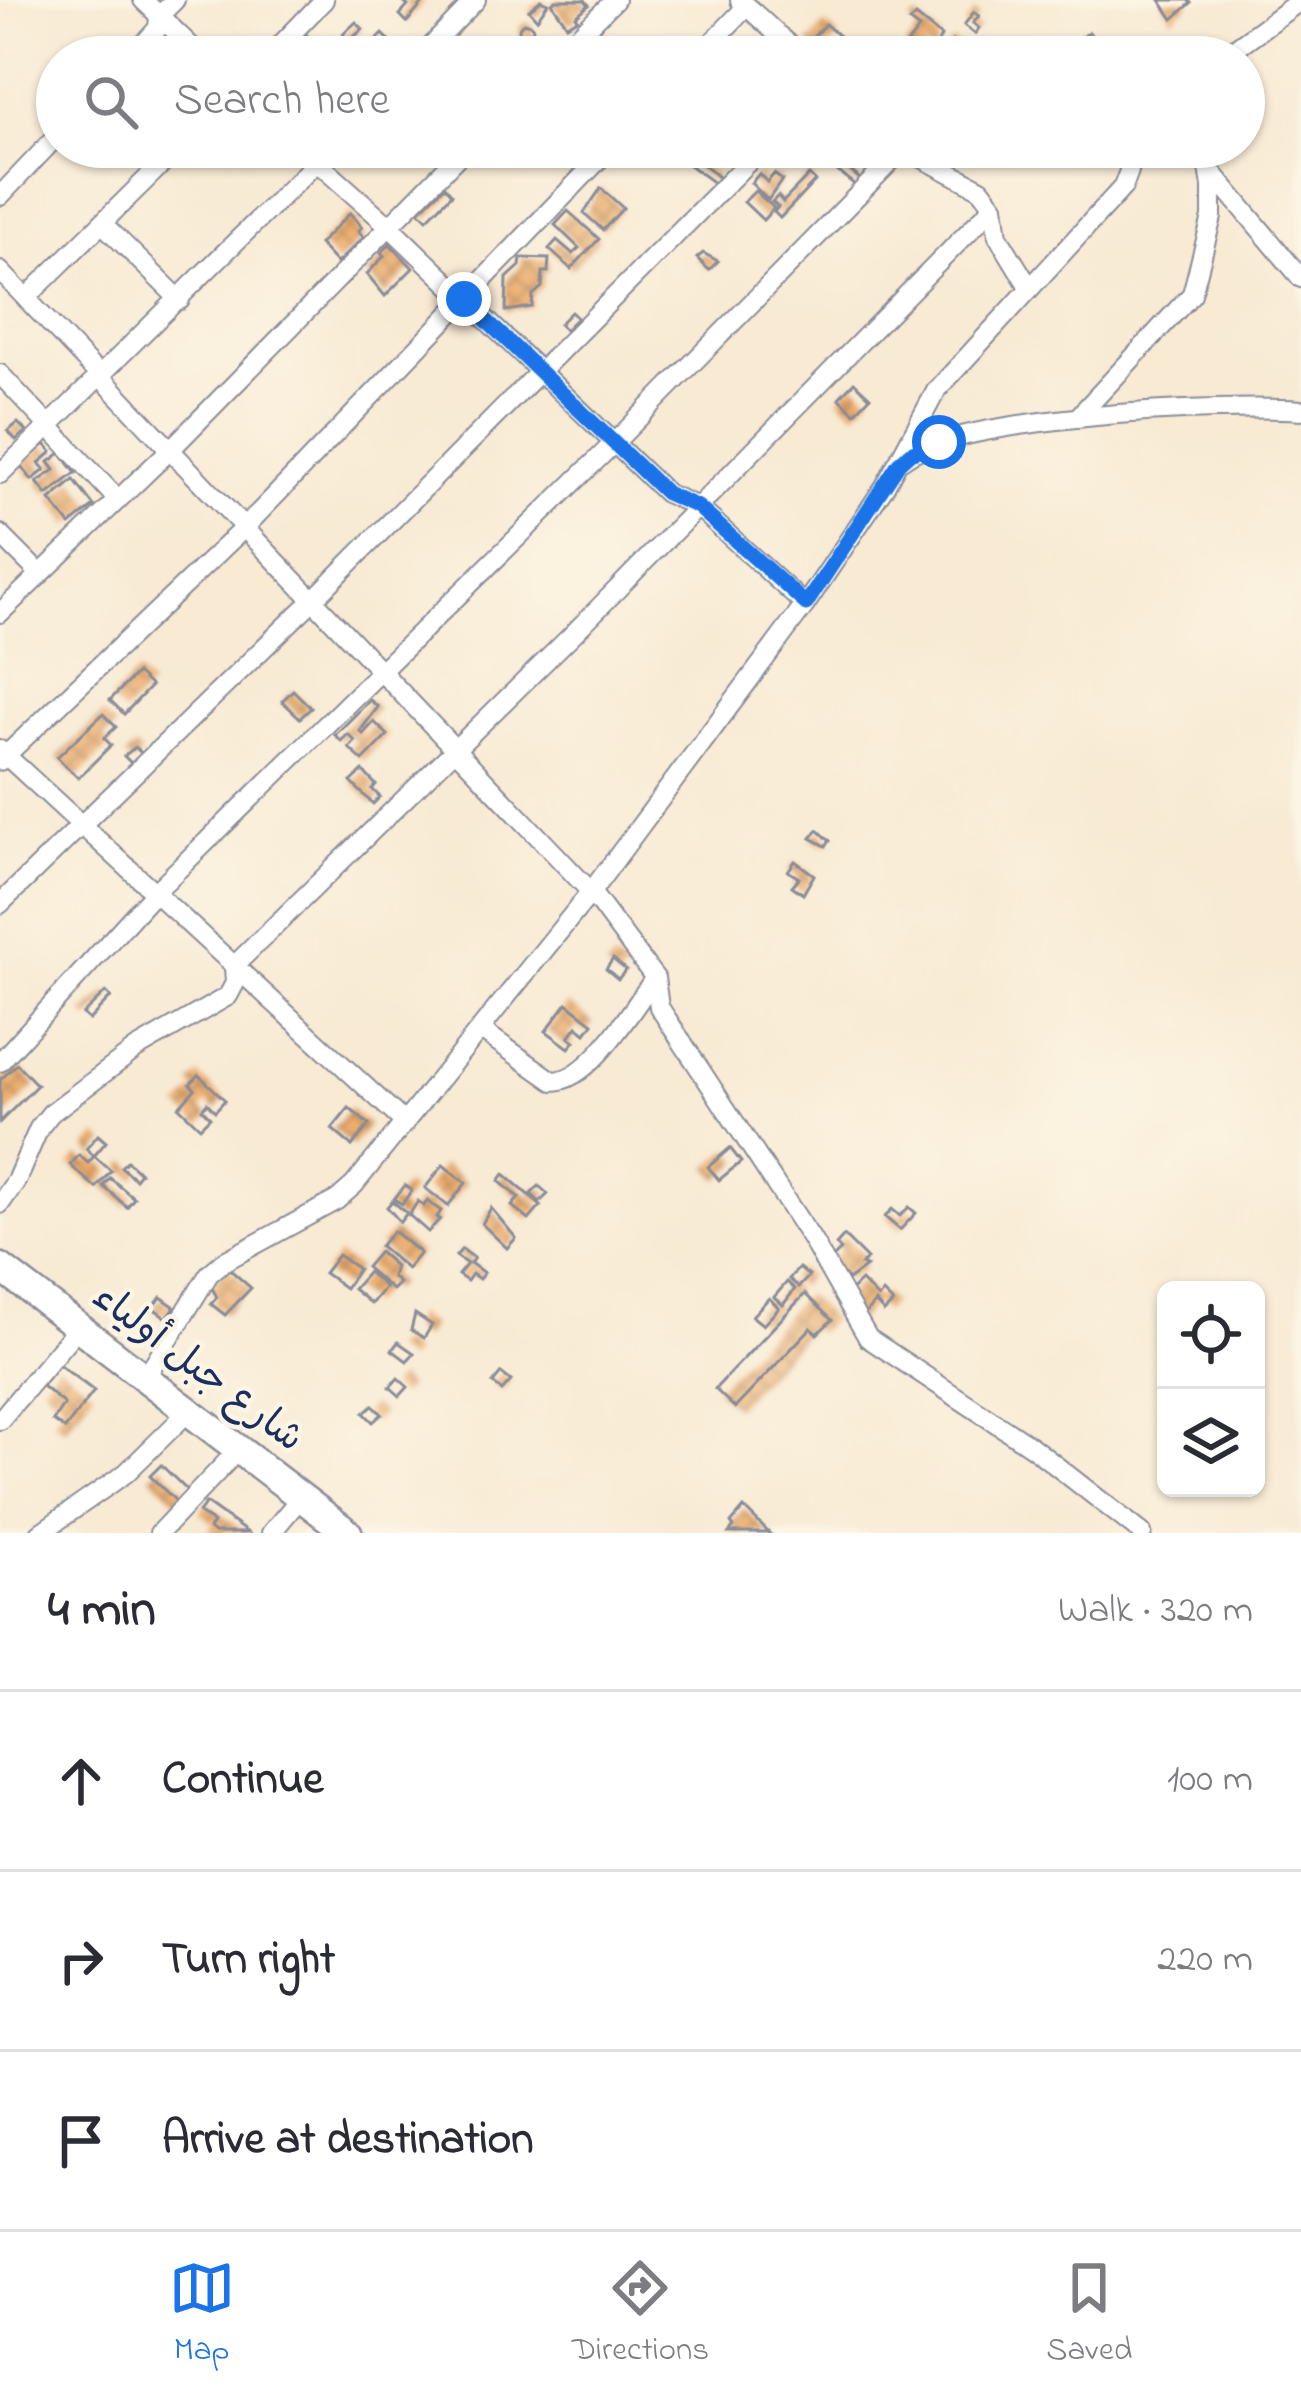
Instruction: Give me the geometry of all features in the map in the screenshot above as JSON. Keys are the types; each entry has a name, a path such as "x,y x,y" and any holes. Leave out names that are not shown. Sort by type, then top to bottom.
{"highway":[{"name":"شارع جبل أولياء","path":"0,1267 348,1533"}],"street":[{"path":"143,0 180,36"},
{"path":"151,36 158,28 159,16 175,0"},
{"path":"289,36 324,0"},
{"path":"441,36 476,0"},
{"path":"578,36 615,0"},
{"path":"1252,36 1301,0"},
{"path":"716,36 744,3 779,36"},
{"path":"0,196 36,158"},
{"path":"26,298 158,168"},
{"path":"0,474 311,168"},
{"path":"324,168 666,493 698,507 806,604"},
{"path":"0,613 170,449 446,168"},
{"path":"405,1124 2,755 244,526 591,168"},
{"path":"0,904 313,600 742,168"},
{"path":"0,1062 154,892 613,444 882,168"},
{"path":"943,168 981,189 994,206 998,236 1029,286"},
{"path":"145,1378 208,1274 337,1200 482,1030 806,604 899,463 936,392 1123,188 1129,168"},
{"path":"1209,168 1301,278"},
{"path":"1078,416 1192,294 1212,217 1209,168"},
{"path":"0,1204 51,1113 136,1048 217,1005 235,983 234,966 994,206"},
{"path":"102,223 179,299"},
{"path":"0,271 591,892 656,978 659,1007 812,1240 868,1338 1032,1447 1142,1533"},
{"path":"0,374 118,500"},
{"path":"899,463 910,453 939,442 1078,416 1266,407 1301,410"},
{"path":"0,534 39,574"},
{"path":"482,1030 554,1082 565,1082 589,1066 656,978"},
{"path":"0,1420 78,1328"},
{"path":"40,1533 126,1473 189,1411"},
{"path":"159,1533 239,1449"},
{"path":"271,1533 301,1497"}],"building":[{"path":"401,0 426,0 407,22 400,15 408,6"},
{"path":"541,0 548,3 537,19 529,10"},
{"path":"585,0 589,5 567,25 552,3"},
{"path":"1160,0 1188,0 1191,3 1173,19"},
{"path":"974,12 979,16 973,23 979,28 975,34 964,25"},
{"path":"916,16 941,36 913,36 919,29 910,22"},
{"path":"356,22 363,29 355,36 343,34"},
{"path":"825,24 839,36 814,36"},
{"path":"521,25 531,25 531,35 521,35"},
{"path":"693,168 708,168 719,178 714,183"},
{"path":"834,168 847,168 865,183 860,189"},
{"path":"759,174 767,182 774,174 782,180 768,200 751,183"},
{"path":"809,175 815,181 780,218 772,202 778,196 783,202"},
{"path":"445,186 452,194 427,219 419,211"},
{"path":"601,188 623,208 603,230 584,213"},
{"path":"755,191 774,208 763,220 744,202"},
{"path":"568,211 599,239 571,269 549,249 557,240 573,254 579,248 555,225"},
{"path":"350,213 364,237 337,263 319,244"},
{"path":"390,244 413,268 385,296 367,274"},
{"path":"703,253 718,261 709,270 697,258"},
{"path":"521,258 549,259 548,272 543,272 532,307 506,311 507,278 520,266"},
{"path":"571,312 577,318 565,330 559,324"},
{"path":"854,382 870,397 855,413 839,398"},
{"path":"18,423 26,431 16,440 8,431"},
{"path":"45,444 52,452 39,463 45,470 32,480 20,465"},
{"path":"61,453 76,473 47,495 37,482 55,470 49,462"},
{"path":"74,480 94,506 70,525 50,500"},
{"path":"137,673 151,686 124,714 110,700"},
{"path":"293,690 311,708 300,718 282,701"},
{"path":"370,700 378,707 360,731 363,734 374,722 388,735 363,761 349,748 355,741 348,734 341,741 335,735"},
{"path":"103,714 116,727 104,738 111,745 78,778 57,757"},
{"path":"135,747 142,754 132,764 124,756"},
{"path":"363,771 380,797 373,804 351,782"},
{"path":"818,830 830,841 826,846 811,838"},
{"path":"795,861 814,875 803,894 792,886 799,878 788,871"},
{"path":"613,959 626,970 618,979 606,969"},
{"path":"106,992 111,997 89,1020 83,1014"},
{"path":"567,1003 593,1023 586,1033 577,1026 569,1037 575,1041 569,1048 546,1031"},
{"path":"17,1064 37,1085 0,1122 0,1080"},
{"path":"199,1075 225,1100 215,1111 207,1103 202,1109 210,1117 200,1127 179,1107 195,1089 190,1084"},
{"path":"349,1108 369,1125 352,1146 332,1129"},
{"path":"98,1135 106,1142 94,1156 86,1149"},
{"path":"730,1148 741,1162 719,1180 708,1167"},
{"path":"79,1155 88,1163 94,1156 111,1171 96,1188 70,1165"},
{"path":"127,1161 140,1173 135,1179 121,1167"},
{"path":"443,1165 466,1183 448,1206 425,1188"},
{"path":"504,1174 541,1206 529,1220 512,1206 519,1198 499,1181"},
{"path":"110,1178 134,1198 127,1207 103,1186"},
{"path":"405,1185 412,1190 402,1204 394,1199"},
{"path":"539,1186 548,1194 540,1202 531,1194"},
{"path":"392,1201 407,1213 400,1222 387,1207"},
{"path":"418,1201 441,1211 428,1232 409,1215"},
{"path":"909,1207 916,1213 900,1230 885,1217 892,1209 900,1216"},
{"path":"491,1208 516,1238 507,1248 482,1224"},
{"path":"393,1231 420,1253 407,1269 380,1246"},
{"path":"844,1236 867,1259 861,1265 866,1267 848,1280 830,1261 841,1250 836,1245"},
{"path":"462,1249 484,1273 479,1279 472,1274 467,1281 458,1275 467,1264 456,1256"},
{"path":"379,1252 395,1266 392,1277 399,1283 392,1290 366,1267"},
{"path":"338,1255 358,1269 345,1288 324,1273"},
{"path":"227,1267 251,1288 225,1315 211,1304 217,1297 211,1286"},
{"path":"799,1268 809,1276 799,1287 789,1279"},
{"path":"368,1272 385,1287 371,1304 353,1289"},
{"path":"861,1281 878,1298 883,1293 893,1303 884,1312 875,1302 859,1321 841,1300"},
{"path":"787,1282 795,1289 783,1305 774,1297"},
{"path":"805,1294 832,1320 817,1334 811,1328 735,1408 715,1389"},
{"path":"161,1297 175,1307 167,1318 153,1308"},
{"path":"769,1298 779,1308 763,1325 752,1316"},
{"path":"415,1314 432,1325 424,1338 411,1330"},
{"path":"398,1342 414,1353 407,1361 392,1350"},
{"path":"58,1364 94,1391 65,1429 53,1421 64,1404 42,1386"},
{"path":"501,1373 511,1381 502,1391 493,1383"},
{"path":"398,1378 408,1387 400,1396 390,1387"},
{"path":"373,1405 382,1414 373,1422 364,1413"},
{"path":"161,1465 192,1495 181,1506 150,1476"},
{"path":"206,1503 248,1533 214,1533 209,1529 213,1523 199,1513"},
{"path":"744,1508 769,1533 729,1533"}],"route":[{"path":"464,299 666,493 698,507 806,604 899,463 910,453 939,442"}]}
